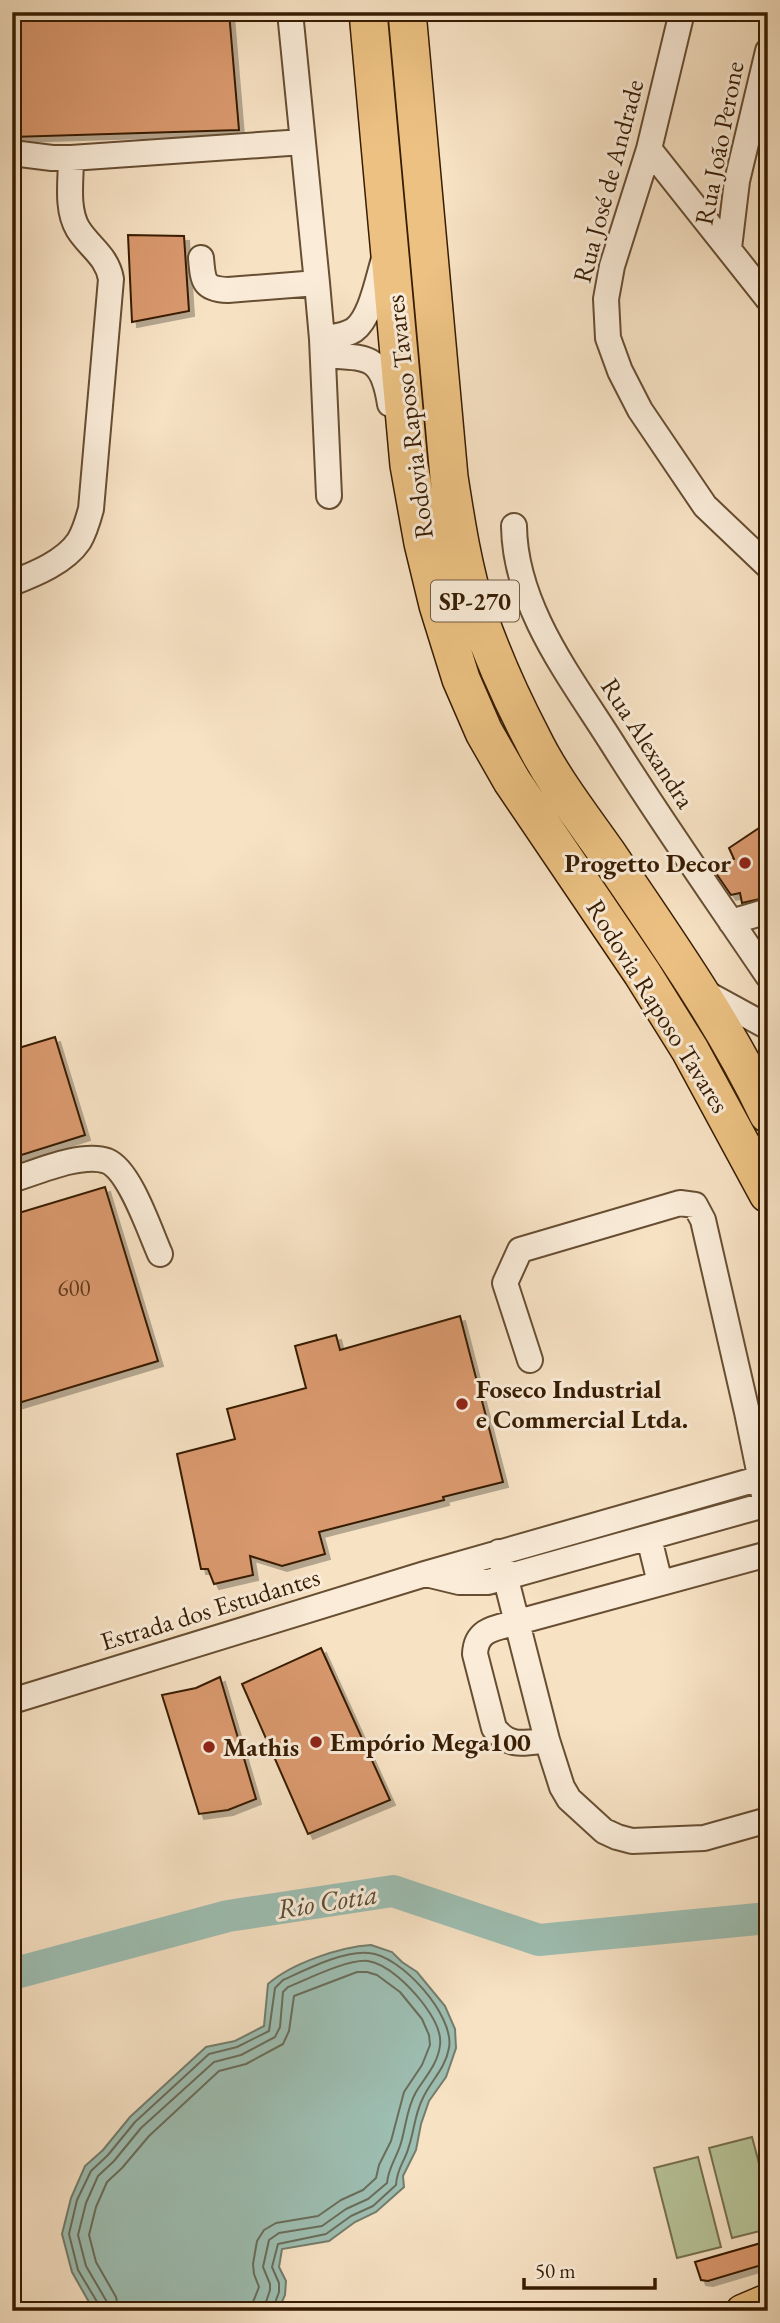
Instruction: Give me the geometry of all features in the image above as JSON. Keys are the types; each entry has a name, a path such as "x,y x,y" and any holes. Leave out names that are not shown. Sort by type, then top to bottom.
{"highway":[{"name":"Rodovia Raposo Tavares","path":"368,12 409,465 423,543 457,666 484,732 512,781 642,972 690,1050 768,1194"},
{"name":"Rodovia Raposo Tavares","path":"407,12 449,477 459,540 477,611 532,740 699,990 743,1063 768,1114"}],"main road":[{"path":"742,2311 768,2300"}],"street":[{"path":"290,12 317,283 329,496"},
{"name":"Rua José de Andrade","path":"682,12 649,149 612,266 606,299 608,338 620,371 640,410 705,506 768,566"},
{"name":"Rua João Perone","path":"729,248 737,181 768,51"},
{"path":"12,153 71,158 303,142"},
{"path":"649,149 768,299"},
{"path":"12,583 48,567 69,552 79,541 91,509 111,279 108,264 76,226 70,204 71,158"},
{"path":"322,347 354,330 362,322 390,242"},
{"path":"201,258 206,284 213,289 317,283"},
{"path":"322,347 358,357 381,370 387,383 403,484 423,543"},
{"name":"Rua Alexandra","path":"514,526 514,550 521,579 536,616 559,659 648,800 768,976"},
{"path":"731,922 768,912"},
{"path":"699,990 768,1027"},
{"path":"12,1180 69,1162 93,1159 108,1162 119,1171 130,1188 160,1254"},
{"path":"425,1573 474,1583 507,1578 767,1505 764,1477 703,1220 695,1205 680,1203 520,1251 505,1283 530,1360"},
{"name":"Estrada dos Estudantes","path":"12,1701 425,1573 764,1477"},
{"path":"649,1538 660,1583"},
{"path":"499,1552 547,1740 562,1787 569,1799 604,1831 617,1838 632,1841 704,1838 768,1820"},
{"path":"547,1740 510,1742 501,1737 494,1728 475,1654 475,1643 481,1634 768,1554"}],"green space":[{"path":"752,2137 768,2197 768,2229 732,2238 709,2148"},
{"path":"698,2157 721,2247 677,2258 654,2168"}],"water":[{"path":"371,1945 392,1952 417,1972 445,2006 455,2029 456,2048 446,2077 429,2101 416,2150 403,2176 404,2187 376,2212 355,2222 329,2241 282,2249 279,2267 286,2281 285,2295 278,2311 94,2311 72,2272 62,2234 71,2198 85,2166 103,2150 130,2117 206,2047 235,2041 264,2026 268,1984 278,1976 317,1957"}],"building":[{"path":"12,12 229,12 239,130 12,137"},
{"path":"128,235 184,236 189,311 132,322"},
{"name":"Progetto Decor","path":"768,822 768,897 742,903 740,893 731,895 711,866 734,859 729,848"},
{"path":"55,1037 85,1135 12,1158 12,1050"},
{"path":"105,1187 158,1361 12,1405 12,1215"},
{"path":"460,1316 503,1482 319,1532 325,1554 282,1566 250,1556 253,1575 214,1584 208,1569 201,1569 177,1454 235,1439 227,1409 306,1388 295,1346 336,1335 340,1350"},
{"name":"Empório Mega100","path":"321,1648 390,1800 308,1834 242,1684"},
{"name":"Mathis","path":"220,1677 256,1799 228,1810 199,1814 162,1695 196,1688"},
{"path":"768,2241 768,2263 708,2281 701,2280 695,2262"}],"waterway":[{"name":"Rio Cotia","path":"12,1974 228,1916 393,1891 539,1940 768,1918"}],"place":[{"name":"Progetto Decor","path":"745,863"},
{"name":"Foseco Industrial e Commercial Ltda.","path":"462,1404"},
{"name":"Empório Mega100","path":"316,1742"},
{"name":"Mathis","path":"209,1747"}]}
